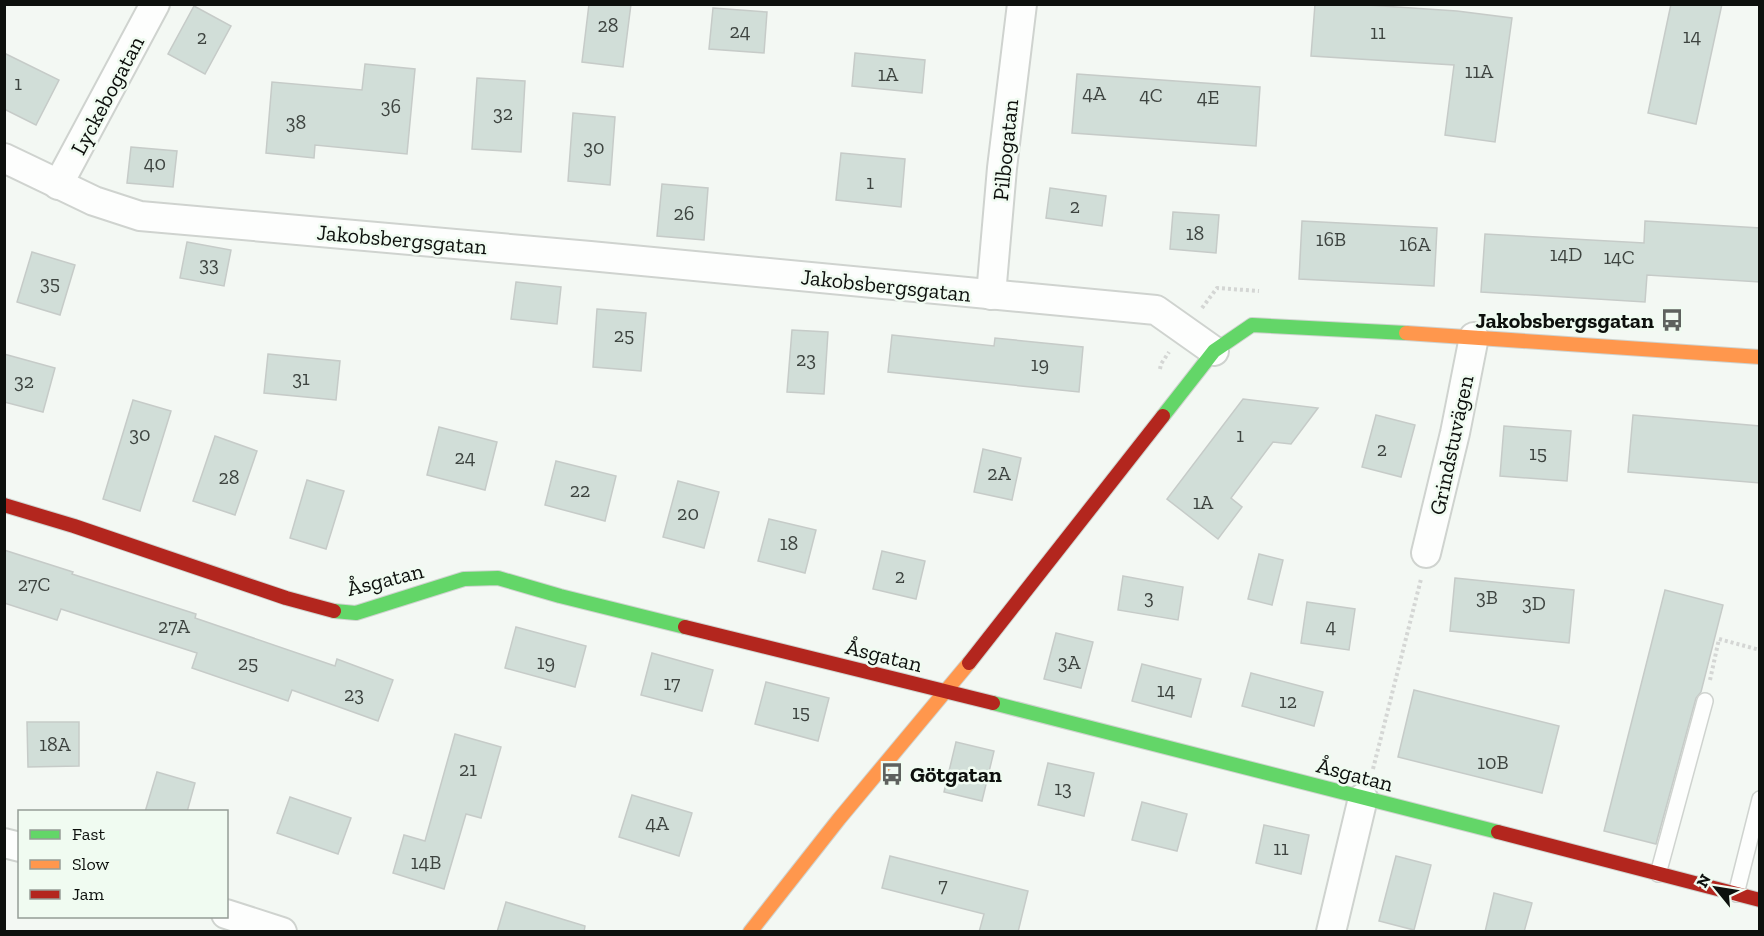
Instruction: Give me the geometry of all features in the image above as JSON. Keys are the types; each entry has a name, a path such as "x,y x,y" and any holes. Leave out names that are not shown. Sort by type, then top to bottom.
{"street":[{"name":"Lyckebogatan","path":"58,185 155,4"},
{"name":"Pilbogatan","path":"991,295 1002,168 1022,4"},
{"name":"Jakobsbergsgatan","path":"4,158 94,201 140,216 1156,310 1214,351"},
{"path":"750,932 839,819 946,692 1214,351 1252,326 1474,337 1760,357"},
{"name":"Grindstuvägen","path":"1426,553 1455,433 1474,337"},
{"name":"Åsgatan","path":"4,505 327,610 356,613 464,579 498,578 560,596 1121,735 1760,900"},
{"path":"1331,932 1363,798"},
{"path":"228,915 282,932"}],"lane":[{"path":"1658,874 1705,701"},
{"path":"1736,894 1760,799"}],"path":[{"path":"1363,798 1377,758 1426,553"},
{"path":"1705,701 1719,639 1760,650"}],"building":[{"path":"589,4 631,4 623,67 582,62"},
{"path":"1315,4 1352,4 1457,11 1512,18 1495,142 1445,135 1454,65 1311,56"},
{"path":"1671,4 1722,4 1696,124 1648,113"},
{"path":"194,6 231,26 205,74 168,54"},
{"path":"713,8 767,12 764,53 709,49"},
{"path":"4,53 59,80 36,125 4,109"},
{"path":"855,53 925,60 922,93 852,86"},
{"path":"365,64 415,69 407,154 315,145 314,158 266,153 272,82 362,90"},
{"path":"1077,74 1260,87 1256,146 1072,133"},
{"path":"477,78 525,81 521,152 472,149"},
{"path":"573,113 615,117 610,185 568,181"},
{"path":"131,147 177,151 173,187 127,183"},
{"path":"841,153 905,159 901,207 836,200"},
{"path":"662,184 708,188 704,240 657,236"},
{"path":"1050,188 1106,196 1102,226 1046,218"},
{"path":"1173,212 1219,215 1216,253 1170,249"},
{"path":"1302,221 1437,228 1434,286 1299,279"},
{"path":"1645,221 1760,228 1760,282 1647,275 1645,302 1481,292 1485,234 1644,243"},
{"path":"187,242 231,250 224,286 180,278"},
{"path":"32,252 75,265 60,315 17,302"},
{"path":"516,282 561,287 557,324 511,319"},
{"path":"597,309 646,313 641,371 593,367"},
{"path":"792,330 828,332 824,394 787,392"},
{"path":"892,335 994,346 995,338 1083,347 1079,392 888,372"},
{"path":"4,354 55,368 43,412 4,402"},
{"path":"268,354 340,361 336,400 264,393"},
{"path":"1243,399 1318,408 1291,444 1273,442 1231,498 1242,507 1218,539 1167,499"},
{"path":"133,400 171,411 140,511 103,499"},
{"path":"1376,415 1415,425 1401,477 1362,467"},
{"path":"1633,415 1760,426 1760,483 1628,472"},
{"path":"1504,426 1571,431 1567,481 1500,476"},
{"path":"439,427 497,442 485,490 427,475"},
{"path":"215,436 257,451 235,515 193,501"},
{"path":"983,449 1021,458 1012,500 974,492"},
{"path":"556,461 616,476 605,521 545,505"},
{"path":"307,480 344,491 326,549 290,538"},
{"path":"678,481 719,492 704,548 663,537"},
{"path":"769,519 816,530 805,573 758,561"},
{"path":"4,550 196,614 195,618 335,666 337,659 393,680 378,721 292,690 288,701 192,668 197,653 61,609 57,620 4,603"},
{"path":"882,551 925,561 916,599 873,589"},
{"path":"1259,554 1283,560 1272,605 1248,599"},
{"path":"1123,576 1183,587 1178,620 1118,610"},
{"path":"1455,578 1574,590 1569,643 1450,631"},
{"path":"1665,590 1723,605 1701,692 1696,698 1656,844 1604,831"},
{"path":"1307,602 1355,609 1349,650 1301,643"},
{"path":"516,627 586,646 575,687 505,668"},
{"path":"1056,633 1093,642 1081,688 1044,679"},
{"path":"652,653 713,670 702,711 641,695"},
{"path":"1142,664 1201,679 1191,717 1132,701"},
{"path":"1251,673 1323,692 1314,726 1242,706"},
{"path":"766,682 829,698 818,741 755,724"},
{"path":"1414,690 1559,726 1542,793 1398,757"},
{"path":"27,722 79,722 79,766 28,767"},
{"path":"455,734 501,747 481,818 466,814 444,889 393,873 404,835 425,841"},
{"path":"956,742 994,751 982,801 944,792"},
{"path":"1048,763 1094,773 1084,816 1038,805"},
{"path":"157,772 195,783 188,810 146,810"},
{"path":"632,795 692,813 679,856 619,837"},
{"path":"290,797 351,818 338,854 277,833"},
{"path":"1142,802 1187,814 1177,851 1132,840"},
{"path":"1264,825 1309,835 1301,874 1256,863"},
{"path":"890,856 1028,891 1018,932 979,932 984,914 882,888"},
{"path":"1396,856 1431,865 1414,930 1379,921"},
{"path":"1494,893 1532,903 1524,932 1485,932"},
{"path":"506,902 585,926 584,932 497,932"}],"traffic: fast":[{"path":"1163,416 1214,351 1252,325 1406,333"},
{"path":"334,611 356,613 464,579 498,578 685,627"},
{"path":"993,703 1498,832"}],"traffic: slow":[{"path":"1406,333 1760,357"},
{"path":"750,932 839,819 969,663"}],"traffic: jam":[{"path":"969,663 1163,416"},
{"path":"4,505 74,526 286,598 334,611"},
{"path":"685,627 993,703"},
{"path":"1498,832 1760,900"}],"place":[{"name":"Jakobsbergsgatan","path":"1672,320"},
{"name":"Götgatan","path":"892,774"}]}
